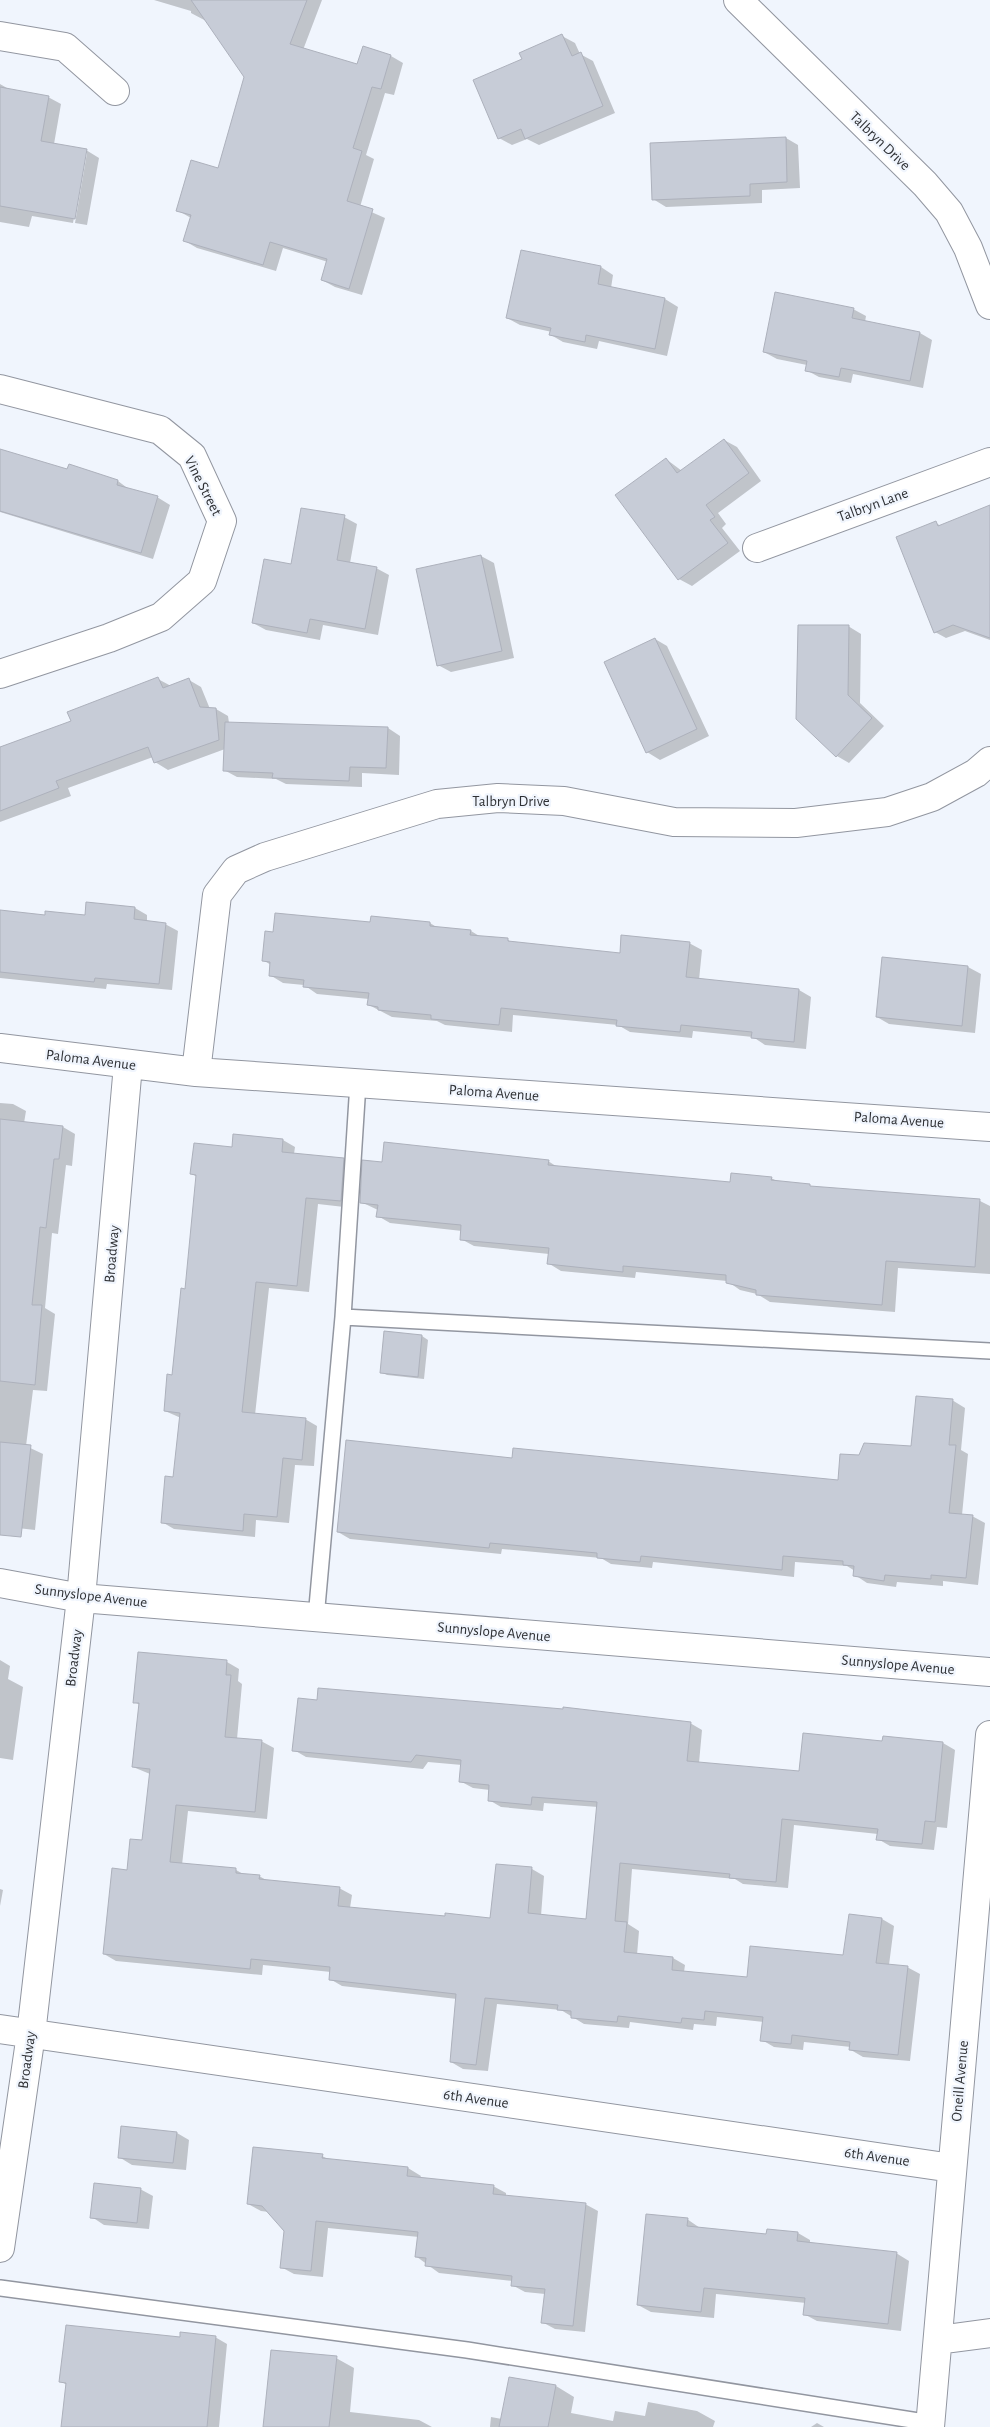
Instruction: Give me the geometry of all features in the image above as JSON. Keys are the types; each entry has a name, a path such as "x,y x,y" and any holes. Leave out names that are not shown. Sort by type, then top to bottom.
{"street":[{"name":"Talbryn Drive","path":"738,0 925,184 950,212 968,248 990,305"},
{"path":"0,36 65,47 115,91"},
{"name":"Vine Street","path":"0,389 160,430 192,456 222,520 202,580 161,616 109,638 0,674"},
{"name":"Talbryn Lane","path":"757,548 990,462"},
{"name":"Talbryn Drive","path":"196,1072 217,895 236,870 265,856 438,804 498,798 564,801 674,822 796,823 887,812 932,797 976,773 990,761"},
{"name":"Paloma Avenue","path":"0,1048 196,1072 990,1127"},
{"name":"Broadway","path":"0,2248 32,2034 81,1598 128,1065"},
{"name":"Sunnyslope Avenue","path":"0,1583 81,1598 990,1672"},
{"name":"Oneill Avenue","path":"931,2425 990,1735"},
{"name":"6th Avenue","path":"0,2029 952,2168"},
{"path":"938,2340 990,2333"}],"lane":[{"path":"316,1618 343,1317 358,1083"},
{"path":"343,1317 990,1351"},
{"path":"0,2288 467,2350 931,2425"}],"building":[{"path":"191,0 307,0 290,44 357,64 363,46 391,55 381,89 372,87 353,148 362,151 347,201 373,209 349,289 321,280 327,259 270,242 263,265 183,241 191,215 176,211 191,160 218,168 244,77"},
{"path":"562,34 572,56 581,52 603,106 525,139 521,129 498,139 473,80 522,59 519,53"},
{"path":"0,87 49,96 41,141 87,149 75,219 0,206"},
{"path":"786,137 787,182 750,184 750,196 652,200 650,143"},
{"path":"521,250 601,266 598,284 665,298 655,349 586,335 585,342 549,335 551,328 506,318"},
{"path":"775,292 854,308 852,318 920,332 910,381 841,368 839,377 805,371 807,361 763,352"},
{"path":"724,439 749,473 706,505 715,517 710,520 728,543 678,580 615,495 666,458 677,473"},
{"path":"0,449 67,469 69,464 118,480 117,485 158,496 141,553 0,511"},
{"path":"990,505 990,638 953,625 934,633 896,537 936,521 938,526"},
{"path":"301,508 345,515 337,560 377,567 365,629 310,619 307,633 252,623 264,559 291,564"},
{"path":"481,555 502,651 437,666 416,569"},
{"path":"798,625 849,625 848,695 872,718 836,757 796,719"},
{"path":"655,638 697,729 646,753 604,662"},
{"path":"158,677 163,688 189,678 200,707 216,708 219,740 154,763 148,747 56,781 59,788 0,811 0,747 71,721 67,712"},
{"path":"225,722 388,727 386,768 350,767 349,781 272,778 273,773 223,771"},
{"path":"86,902 135,907 134,919 166,923 159,984 95,978 94,982 0,972 0,910 45,915 45,911 85,915"},
{"path":"275,913 370,922 371,916 430,922 430,926 471,930 470,935 508,938 508,941 620,953 621,935 690,942 686,977 799,989 794,1042 751,1038 752,1032 681,1025 680,1032 616,1026 617,1020 501,1008 499,1025 431,1019 431,1015 378,1010 378,1007 367,1005 369,993 303,987 304,980 269,976 270,962 262,961 265,931 273,932"},
{"path":"882,957 968,966 962,1026 876,1017"},
{"path":"0,1119 63,1126 59,1159 54,1159 46,1228 40,1227 32,1305 42,1305 35,1385 0,1381"},
{"path":"233,1134 283,1139 282,1152 344,1158 341,1201 306,1198 297,1286 256,1282 242,1412 306,1418 302,1460 283,1458 277,1517 244,1514 243,1531 161,1523 165,1476 173,1477 180,1413 164,1411 167,1374 172,1375 181,1288 185,1289 196,1175 190,1174 194,1143 232,1147"},
{"path":"384,1142 549,1160 548,1165 730,1182 731,1173 772,1177 771,1180 810,1184 810,1186 980,1199 975,1267 886,1261 882,1305 756,1295 756,1290 726,1283 726,1275 623,1266 623,1272 547,1264 549,1248 460,1240 461,1225 376,1217 378,1205 360,1203 362,1160 382,1162"},
{"path":"384,1331 422,1335 418,1377 380,1373"},
{"path":"916,1396 953,1399 949,1445 956,1445 949,1513 973,1515 966,1578 931,1575 931,1579 885,1575 884,1581 853,1576 854,1566 843,1565 843,1561 783,1556 782,1570 641,1556 640,1562 597,1558 597,1553 490,1543 489,1548 337,1532 346,1440 512,1458 513,1448 838,1480 840,1454 859,1455 864,1443 911,1446"},
{"path":"0,1442 31,1445 21,1537 0,1535"},
{"path":"138,1652 227,1660 226,1675 231,1675 225,1737 262,1740 255,1812 176,1805 170,1862 236,1868 236,1873 260,1875 259,1879 340,1887 338,1906 445,1916 445,1913 490,1918 496,1864 532,1867 528,1913 586,1919 597,1802 532,1797 531,1805 488,1801 489,1785 459,1782 461,1760 416,1755 411,1762 292,1751 298,1698 317,1700 318,1688 563,1709 563,1707 691,1722 687,1761 799,1771 803,1733 882,1741 883,1736 943,1742 935,1822 925,1821 922,1844 876,1840 878,1829 782,1819 776,1882 729,1878 730,1874 620,1863 615,1921 627,1922 624,1952 673,1957 672,1970 747,1977 750,1946 843,1955 849,1914 882,1918 876,1963 908,1966 898,2055 849,2050 850,2042 792,2035 791,2044 760,2041 763,2017 705,2011 704,2020 682,2018 681,2023 618,2016 617,2022 571,2018 571,2011 557,2010 558,2005 485,1998 476,2065 450,2062 456,1994 329,1980 330,1967 251,1959 250,1969 103,1954 112,1868 127,1870 130,1839 142,1840 150,1769 132,1767 139,1703 133,1703"},
{"path":"121,2126 177,2132 173,2163 118,2158"},
{"path":"253,2147 323,2154 322,2158 408,2167 407,2176 494,2185 493,2194 586,2203 573,2326 541,2323 545,2289 511,2286 512,2276 425,2266 426,2258 415,2257 418,2232 316,2221 311,2271 280,2268 284,2231 262,2206 247,2204"},
{"path":"94,2183 141,2188 137,2223 90,2218"},
{"path":"646,2214 688,2218 687,2226 766,2234 767,2229 798,2232 797,2241 897,2252 888,2324 803,2315 805,2298 704,2288 701,2312 637,2305"},
{"path":"66,2325 180,2337 180,2332 216,2336 207,2427 61,2427 66,2383 59,2382"},
{"path":"271,2350 337,2356 329,2427 263,2427"},
{"path":"509,2377 556,2385 548,2427 499,2427"}]}
